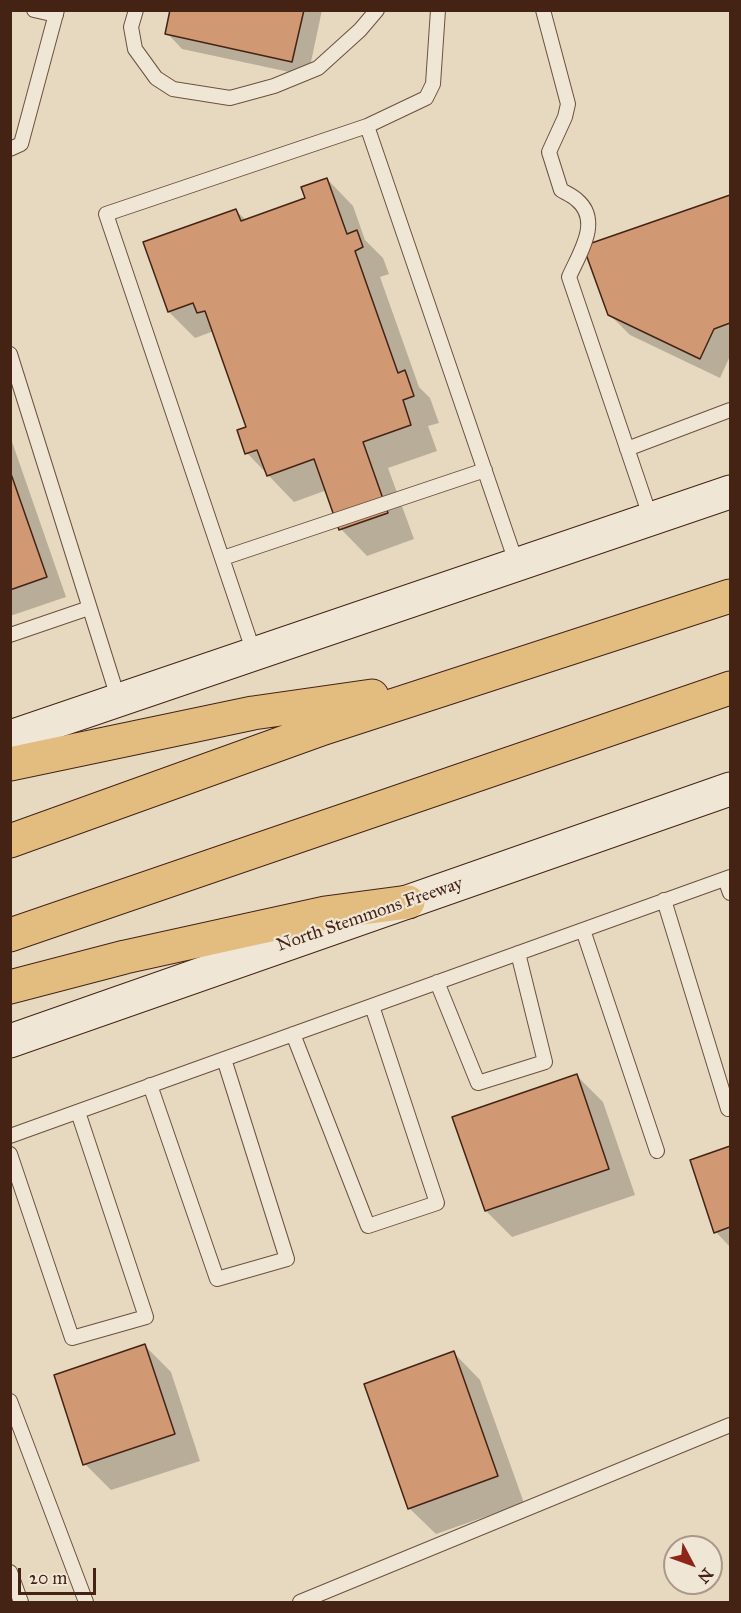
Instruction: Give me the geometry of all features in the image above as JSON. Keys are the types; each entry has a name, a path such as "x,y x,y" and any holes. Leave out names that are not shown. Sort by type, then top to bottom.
{"highway":[{"path":"10,841 324,728 730,596"},
{"path":"10,764 253,713 466,682"},
{"path":"10,935 730,688"},
{"path":"10,987 125,957 325,913 408,902"}],"main road":[{"path":"10,737 730,492"},
{"name":"North Stemmons Freeway","path":"10,1041 730,789"}],"lane":[{"path":"10,149 21,144 57,13 34,10"},
{"path":"136,10 131,27 135,49 156,78 173,89 230,98 274,86 318,68 360,30 377,10"},
{"path":"255,655 106,214 367,126 426,98 433,84 438,10"},
{"path":"548,12 568,104 565,117 549,152 561,190 578,200 585,208 589,220 589,231 569,277 651,519"},
{"path":"367,126 517,565"},
{"path":"10,354 119,701"},
{"path":"627,449 730,410"},
{"path":"223,558 485,470"},
{"path":"10,635 90,608"},
{"path":"10,1136 728,878 730,893"},
{"path":"664,900 728,1109"},
{"path":"583,930 657,1151"},
{"path":"437,982 478,1083 545,1062 518,953"},
{"path":"293,1034 368,1226 437,1203 372,1006"},
{"path":"150,1085 217,1279 287,1259 224,1059"},
{"path":"10,1154 72,1338 146,1317 78,1112"},
{"path":"10,1401 86,1602"},
{"path":"300,1602 730,1425"},
{"path":"10,1572 21,1602"}],"building":[{"path":"170,10 304,10 292,62 165,34"},
{"path":"327,178 347,234 357,230 363,247 355,251 398,373 405,370 414,396 403,400 411,425 363,442 388,513 339,530 314,459 267,476 257,450 245,454 237,430 246,427 205,311 197,313 193,303 168,312 143,242 236,209 241,221 305,198 301,187"},
{"path":"730,195 730,323 714,329 700,359 608,315 583,246"},
{"path":"10,471 47,577 10,590"},
{"path":"577,1074 609,1169 485,1211 452,1117"},
{"path":"730,1146 730,1227 714,1233 690,1160"},
{"path":"145,1344 175,1434 83,1465 54,1375"},
{"path":"454,1351 498,1476 408,1509 364,1384"}]}
